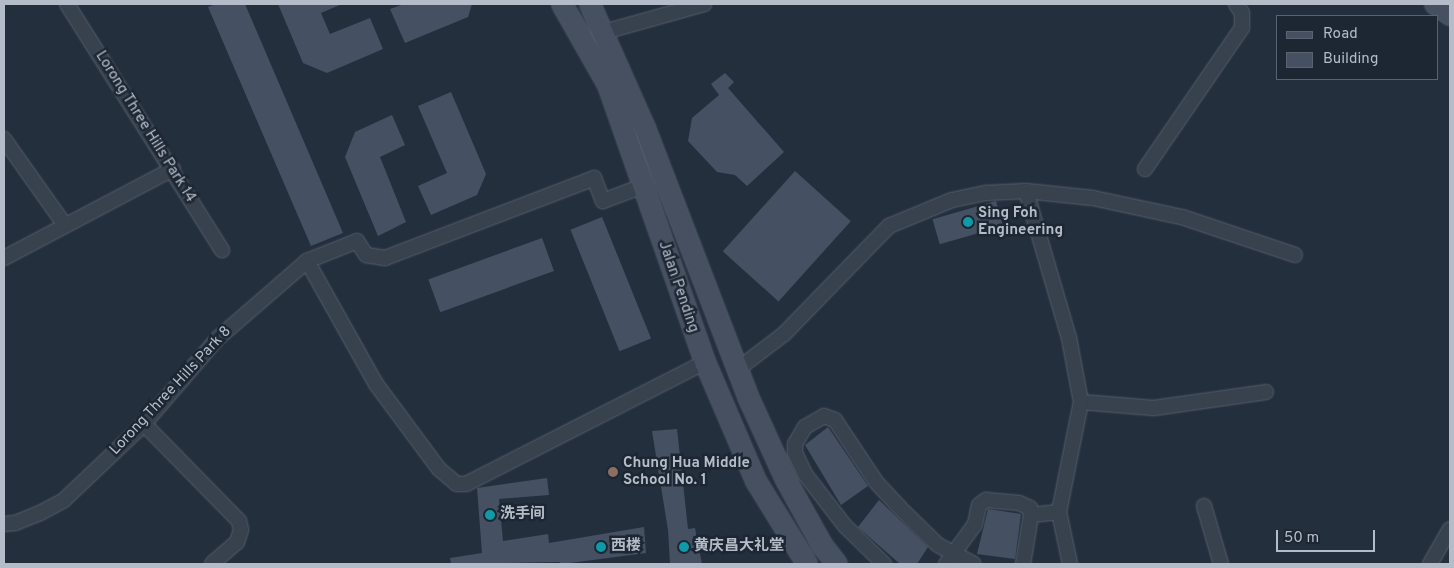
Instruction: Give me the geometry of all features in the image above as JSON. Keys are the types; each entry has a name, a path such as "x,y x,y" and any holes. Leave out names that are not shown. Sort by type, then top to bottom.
{"main road":[{"name":"Jalan Pending","path":"590,4 604,32 738,368 790,467 822,545 837,564"},
{"path":"1435,4 1450,15"},
{"name":"Jalan Pending","path":"562,6 608,85 628,135 643,186 705,362 756,481 807,564"}],"street":[{"name":"Lorong Three Hills Park 14","path":"67,4 173,169 222,250"},
{"path":"604,32 704,4"},
{"path":"1145,169 1242,28 1242,13 1236,4"},
{"path":"4,138 65,225"},
{"path":"4,258 173,169"},
{"path":"643,186 603,201 594,178 385,258 366,255 357,242 308,260 376,384 439,469 457,484 473,480 705,362"},
{"path":"1026,191 1069,338 1081,402 1059,512 1070,564"},
{"path":"738,368 784,334 889,226 952,200 986,192 1026,191 1093,198 1182,217 1295,254"},
{"name":"Lorong Three Hills Park 8","path":"4,524 24,520 64,500 144,424 217,339 308,260"},
{"path":"1081,402 1154,408 1266,392"},
{"path":"884,564 845,526 790,467 795,444 805,427 824,416 835,420 876,482 950,559 973,564"},
{"path":"144,424 239,521 241,530 237,542 212,564"},
{"path":"950,559 975,524 979,505 986,500 1019,503 1030,508 1023,564"},
{"path":"1204,506 1221,564"},
{"path":"1030,516 1059,512"},
{"path":"1430,564 1450,529"}],"building":[{"path":"216,4 245,4 343,233 311,246 208,7"},
{"path":"278,4 342,4 321,13 330,34 370,18 383,49 327,73 303,63"},
{"path":"404,4 472,4 468,17 405,43 390,9"},
{"path":"725,73 734,82 728,88 784,152 747,186 735,175 717,172 688,141 692,118 719,95 711,84"},
{"path":"451,92 486,174 477,195 431,215 418,186 447,173 418,106"},
{"path":"392,115 405,145 380,157 406,222 378,236 345,157 355,132"},
{"path":"795,171 851,221 778,301 723,251"},
{"name":"Sing Foh Engineering","path":"996,201 1003,226 940,244 933,219"},
{"path":"602,217 651,338 620,351 570,230"},
{"path":"542,238 554,271 440,312 428,279"},
{"path":"828,427 868,486 841,505 805,445"},
{"path":"677,429 688,529 695,528 702,564 670,564 668,530 652,431"},
{"path":"547,478 549,495 499,499 503,541 548,534 549,543 644,527 646,553 562,564 559,562 451,564 450,558 482,553 477,488"},
{"path":"879,500 928,547 917,564 900,564 858,527"},
{"path":"988,509 1021,514 1015,559 977,554"}],"place":[{"name":"Sing Foh Engineering","path":"968,222"},
{"name":"Chung Hua Middle School No. 1","path":"613,472"},
{"name":"洗手间","path":"490,515"},
{"name":"西楼","path":"601,547"},
{"name":"黄庆昌大礼堂","path":"684,547"}]}
